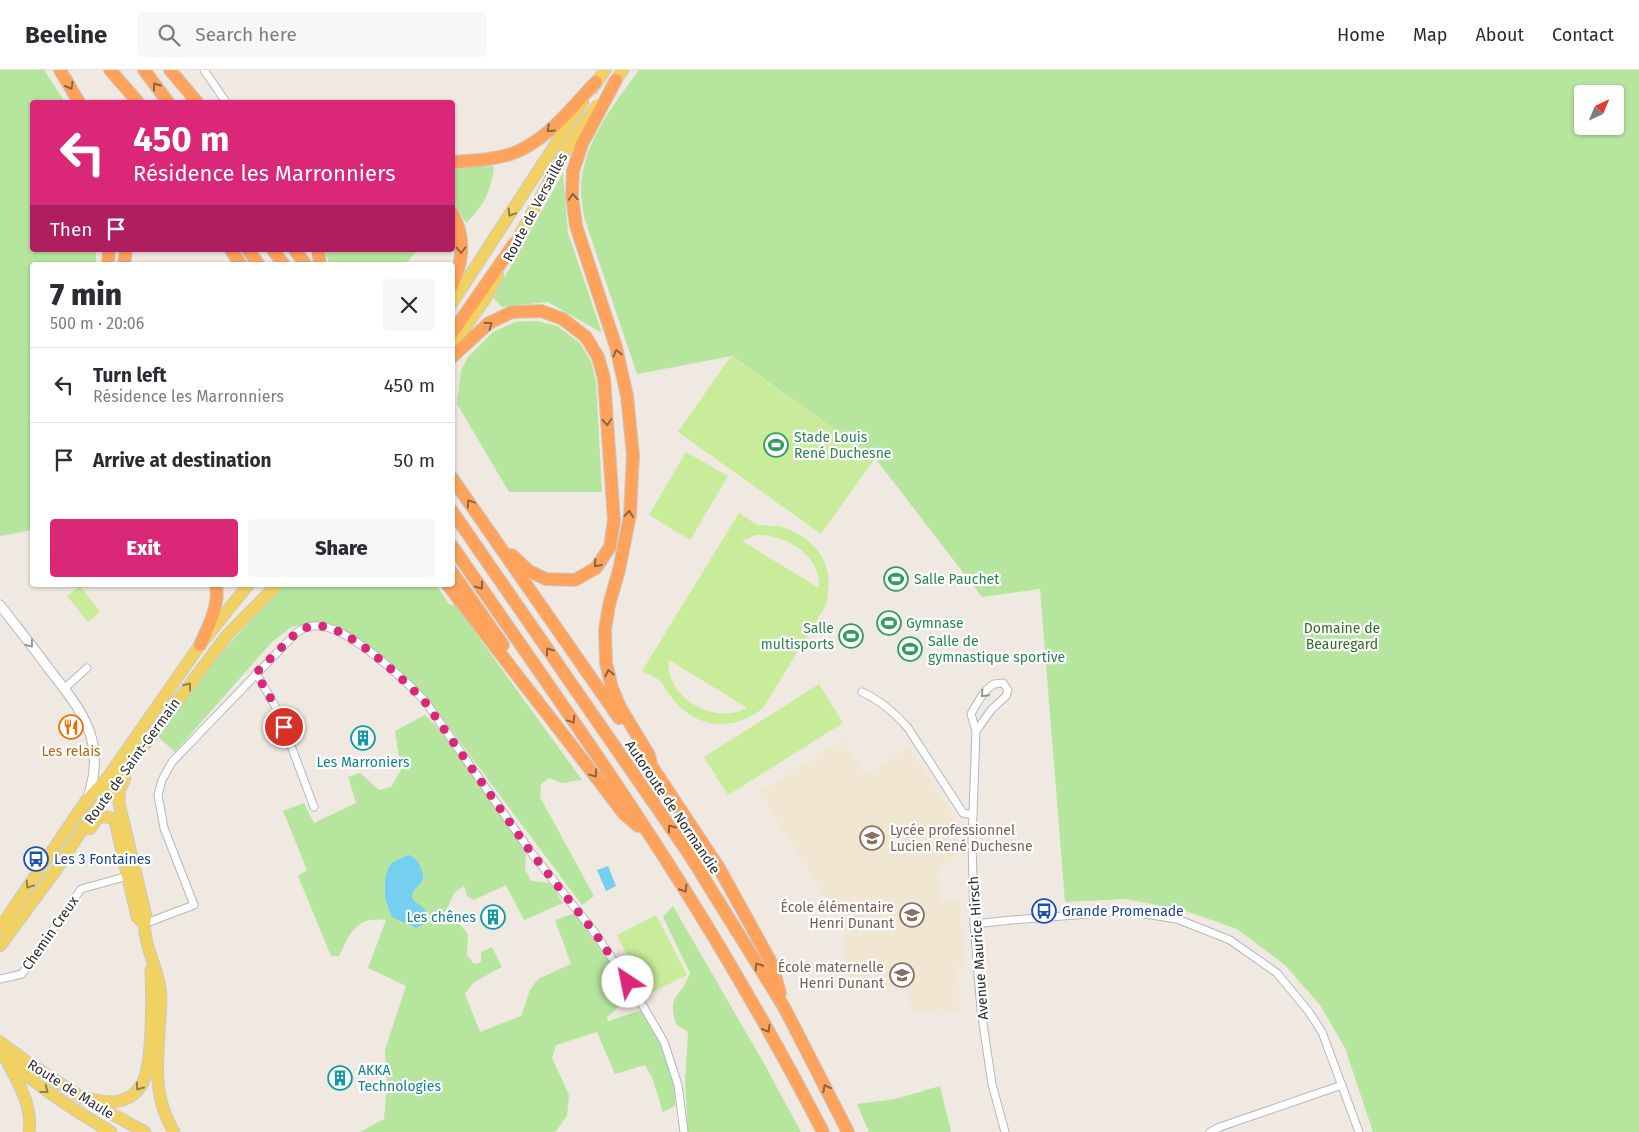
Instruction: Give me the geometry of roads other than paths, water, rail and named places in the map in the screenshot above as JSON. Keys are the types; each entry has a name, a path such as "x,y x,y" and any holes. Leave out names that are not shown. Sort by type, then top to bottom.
{"highway":[{"path":"60,70 78,100"},
{"path":"110,70 136,100"},
{"path":"144,70 166,100"},
{"path":"169,70 190,100"},
{"path":"169,70 195,100"},
{"path":"619,75 582,144 573,171 572,196 576,226 616,347 627,396 633,455 630,515 619,570 609,605 606,630 606,663 612,688 620,707 649,755 651,764"},
{"path":"455,162 477,161 510,154 529,146 544,135 596,82"},
{"path":"455,220 460,233 462,250 459,269 455,279"},
{"path":"455,329 514,244"},
{"path":"455,354 489,323 512,312 541,311 562,318 586,336 598,357 604,378 614,520 610,547 596,568 574,580 546,579 529,571 488,529"},
{"path":"455,482 651,764 719,868 772,964 784,1007"},
{"name":"Autoroute de Normandie","path":"455,515 689,854 784,1007 848,1132"},
{"path":"455,550 575,723 648,833 718,944 782,1055 823,1132"},
{"path":"455,576 524,676 543,708"},
{"path":"200,645 211,620 216,587"},
{"path":"449,587 519,680 543,708 624,814 648,833"}],"main road":[{"name":"Route de Versailles","path":"455,298 605,70"},
{"name":"Route de Versailles","path":"455,342 483,302 508,259 514,244 566,150 619,75"},
{"path":"200,645 246,587"},
{"name":"Route de Saint-Germain","path":"0,946 56,870 93,813 228,634 275,587"},
{"name":"Route de Saint-Germain","path":"1,925 86,802 108,777 200,645"},
{"path":"127,767 128,772 119,791 118,803 146,916 144,924 150,953 160,984 161,999 156,1075 166,1115 174,1132"},
{"path":"56,870 66,863 96,820 106,816 115,821 137,917 144,924"},
{"path":"81,1097 105,1102 121,1101 137,1091 143,1082 148,1065 152,1020 150,953"},
{"name":"Route de Maule","path":"0,1042 81,1097 145,1132"},
{"path":"3,1057 23,1092 29,1114 29,1132"},
{"name":"Route de Maule","path":"3,1057 75,1111 111,1132"}],"street":[{"path":"204,70 225,100"},
{"path":"0,605 65,688 89,727 92,742 93,780 86,802"},
{"path":"144,924 194,905 164,828 158,795 162,780 172,762 296,633 303,629 318,626 342,632 391,669 425,702 530,851 595,933 639,999 664,1042 678,1085 684,1132"},
{"path":"65,688 87,668"},
{"path":"256,673 278,711 314,807"},
{"name":"Avenue Maurice Hirsch","path":"976,731 992,709 1006,696 1008,690 1002,683 994,684 976,704 971,714 976,731 972,879 981,1010 992,1084 1005,1132"},
{"path":"862,692 890,709 900,718 963,813 973,815"},
{"name":"Chemin Creux","path":"0,979 22,974 81,890 128,876"},
{"path":"974,924 1124,911 1177,919 1230,940 1277,973 1309,1012 1322,1032 1359,1132"},
{"path":"1210,1132 1342,1086"}],"water":[{"path":"408,855 417,860 423,873 422,881 413,893 412,898 426,911 426,914 423,925 416,928 392,917 385,898 385,880 388,868 393,862"},
{"path":"608,866 616,886 606,891 597,870"}],"place":[{"name":"Stade Louis René Duchesne","path":"776,445"},
{"name":"Salle Pauchet","path":"896,579"},
{"name":"Gymnase","path":"889,623"},
{"name":"Salle multisports","path":"851,636"},
{"name":"Salle de gymnastique sportive","path":"910,649"},
{"name":"Les relais","path":"71,727"},
{"name":"Les Marroniers","path":"363,738"},
{"name":"Lycée professionnel Lucien René Duchesne","path":"872,838"},
{"name":"Les 3 Fontaines","path":"36,859"},
{"name":"Grande Promenade","path":"1044,911"},
{"name":"École élémentaire Henri Dunant","path":"912,915"},
{"name":"Les chênes","path":"493,917"},
{"name":"École maternelle Henri Dunant","path":"902,975"},
{"name":"AKKA Technologies","path":"340,1078"}],"park label":[{"name":"Domaine de Beauregard","path":"1342,636"}]}
